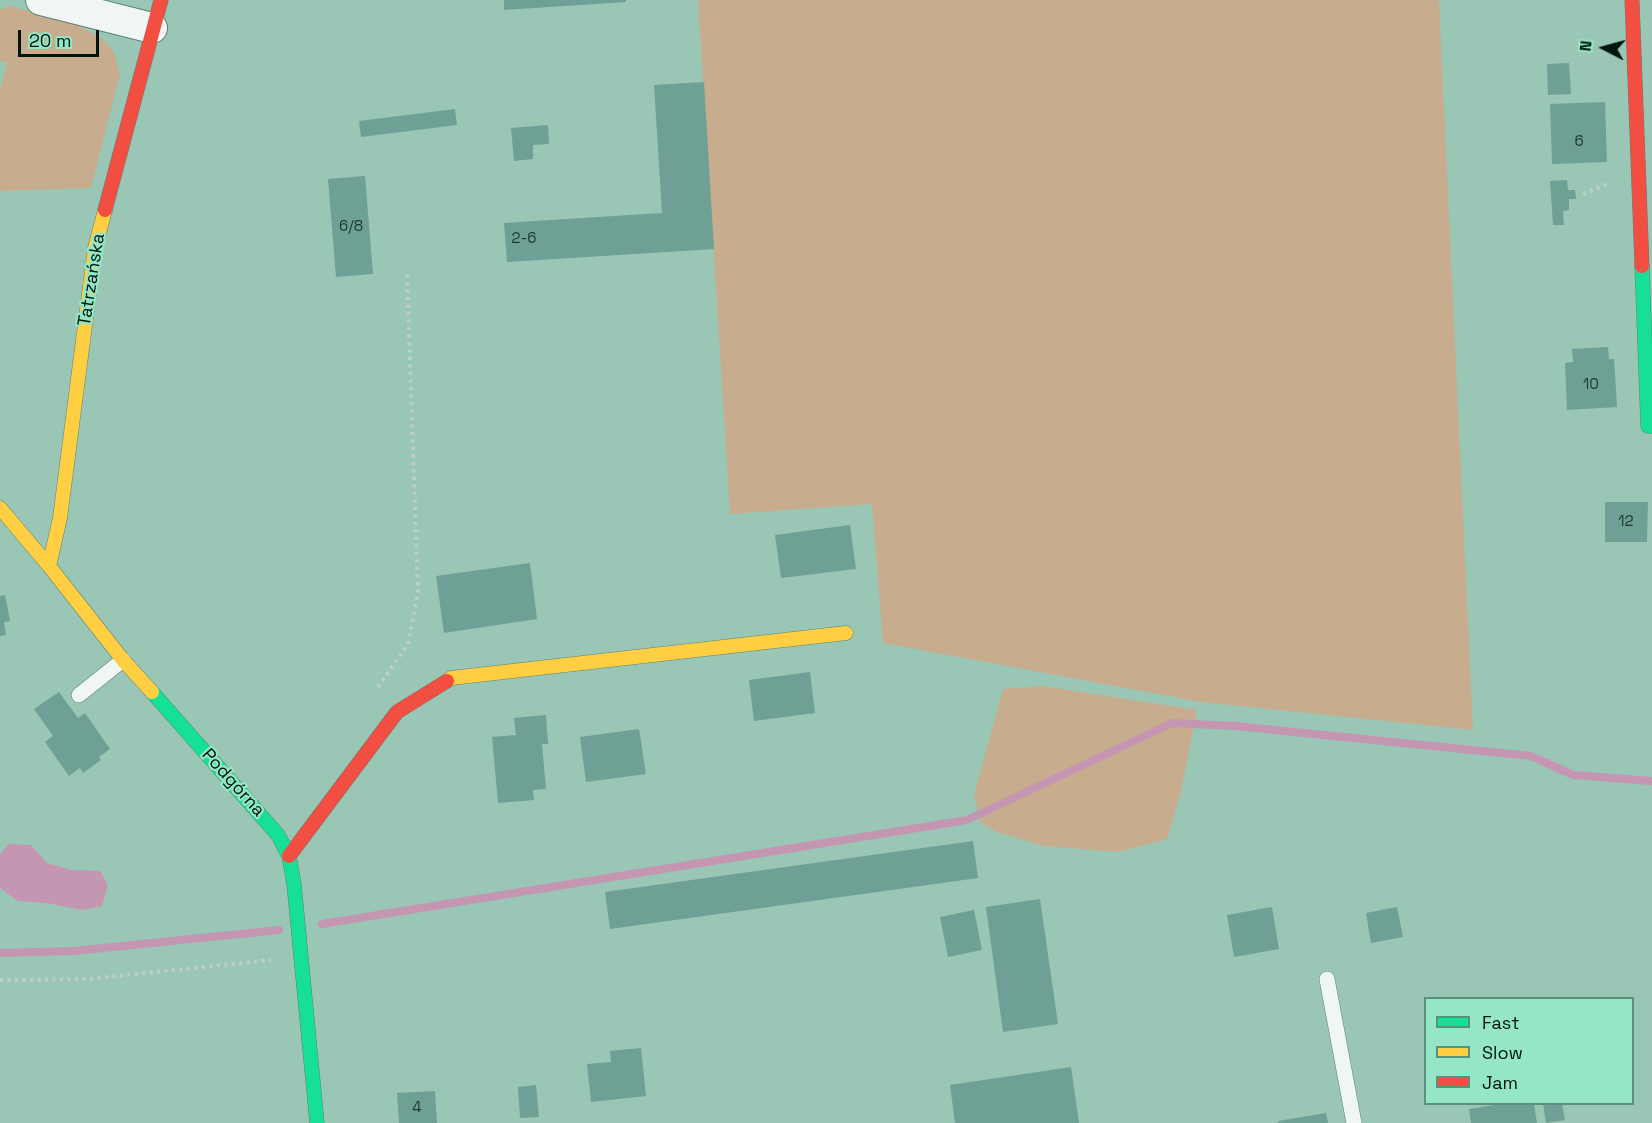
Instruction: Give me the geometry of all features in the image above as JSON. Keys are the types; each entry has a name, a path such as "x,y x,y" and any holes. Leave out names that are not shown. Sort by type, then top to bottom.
{"street":[{"path":"41,0 152,28"},
{"name":"Tatrzańska","path":"49,566 60,518 95,248 161,0"},
{"path":"1632,0 1648,426 1652,426"},
{"name":"Podgórna","path":"0,508 123,660 279,835 289,856 294,884 317,1123"},
{"path":"289,856 397,712 450,678 846,633"}],"lane":[{"path":"79,695 123,660"},
{"path":"1327,979 1354,1123"}],"path":[{"path":"375,692 408,644 418,593 407,272"},
{"path":"0,980 88,979 301,957"}],"shaded area":[{"path":"698,0 1439,0 1473,730 1201,702 883,643 872,504 730,514"},
{"path":"9,6 71,22 102,38 114,52 120,74 91,188 0,191 0,91 7,63 0,61 0,10"},
{"path":"1043,686 1197,710 1181,791 1167,839 1118,852 1044,846 997,832 981,823 974,795 1003,689"},
{"path":"9,844 31,845 47,863 72,870 100,871 108,885 102,906 82,910 47,903 18,901 0,888 0,854"}],"building":[{"path":"504,0 626,0 626,2 504,10"},
{"path":"1569,63 1571,94 1548,95 1547,64"},
{"path":"704,82 714,249 507,262 504,223 662,213 654,85"},
{"path":"1605,102 1607,162 1552,164 1550,104"},
{"path":"455,109 457,125 361,137 359,121"},
{"path":"548,125 549,144 533,145 533,159 514,161 511,128"},
{"path":"365,176 373,274 336,277 328,179"},
{"path":"1567,180 1568,190 1575,190 1576,199 1569,199 1569,210 1563,211 1564,225 1553,225 1550,181"},
{"path":"1608,347 1609,359 1614,359 1617,407 1567,410 1565,363 1573,362 1572,349"},
{"path":"1605,502 1648,502 1647,542 1605,542"},
{"path":"850,525 856,569 781,578 775,535"},
{"path":"530,563 537,619 444,633 436,576"},
{"path":"5,595 10,621 4,622 6,635 0,636 0,596"},
{"path":"810,672 815,713 754,721 749,680"},
{"path":"59,692 78,718 85,713 110,749 99,757 101,760 83,773 80,768 69,776 45,742 53,736 34,709"},
{"path":"546,715 548,744 542,744 546,789 533,790 534,800 498,803 492,737 516,735 514,718"},
{"path":"639,729 646,774 586,782 580,737"},
{"path":"973,841 978,878 610,929 605,892"},
{"path":"1040,899 1058,1024 1003,1032 986,907"},
{"path":"1272,907 1279,949 1234,957 1227,915"},
{"path":"1397,907 1403,937 1371,943 1366,913"},
{"path":"974,910 982,950 948,957 940,917"},
{"path":"641,1048 646,1096 591,1102 587,1064 611,1062 610,1051"},
{"path":"1071,1067 1079,1123 955,1123 950,1085"},
{"path":"536,1085 539,1117 520,1118 518,1087"},
{"path":"435,1091 437,1123 399,1123 397,1093"},
{"path":"1495,1105 1534,1105 1537,1123 1471,1123 1469,1109"},
{"path":"1543,1105 1562,1105 1565,1120 1546,1123"},
{"path":"1326,1113 1328,1123 1278,1123 1278,1121"}],"waterway":[{"path":"322,924 967,820 1172,723 1235,726 1531,756 1573,775 1652,781"},
{"path":"0,953 74,951 279,930"}],"traffic: fast":[{"path":"1642,266 1648,426 1652,426"},
{"path":"152,692 278,835 289,856 294,884 317,1123"}],"traffic: slow":[{"path":"49,566 60,518 95,248 105,210"},
{"path":"0,508 123,660 152,692"},
{"path":"447,681 451,678 846,633"}],"traffic: jam":[{"path":"105,210 161,0"},
{"path":"1632,0 1642,266"},
{"path":"289,856 397,712 447,681"}]}
